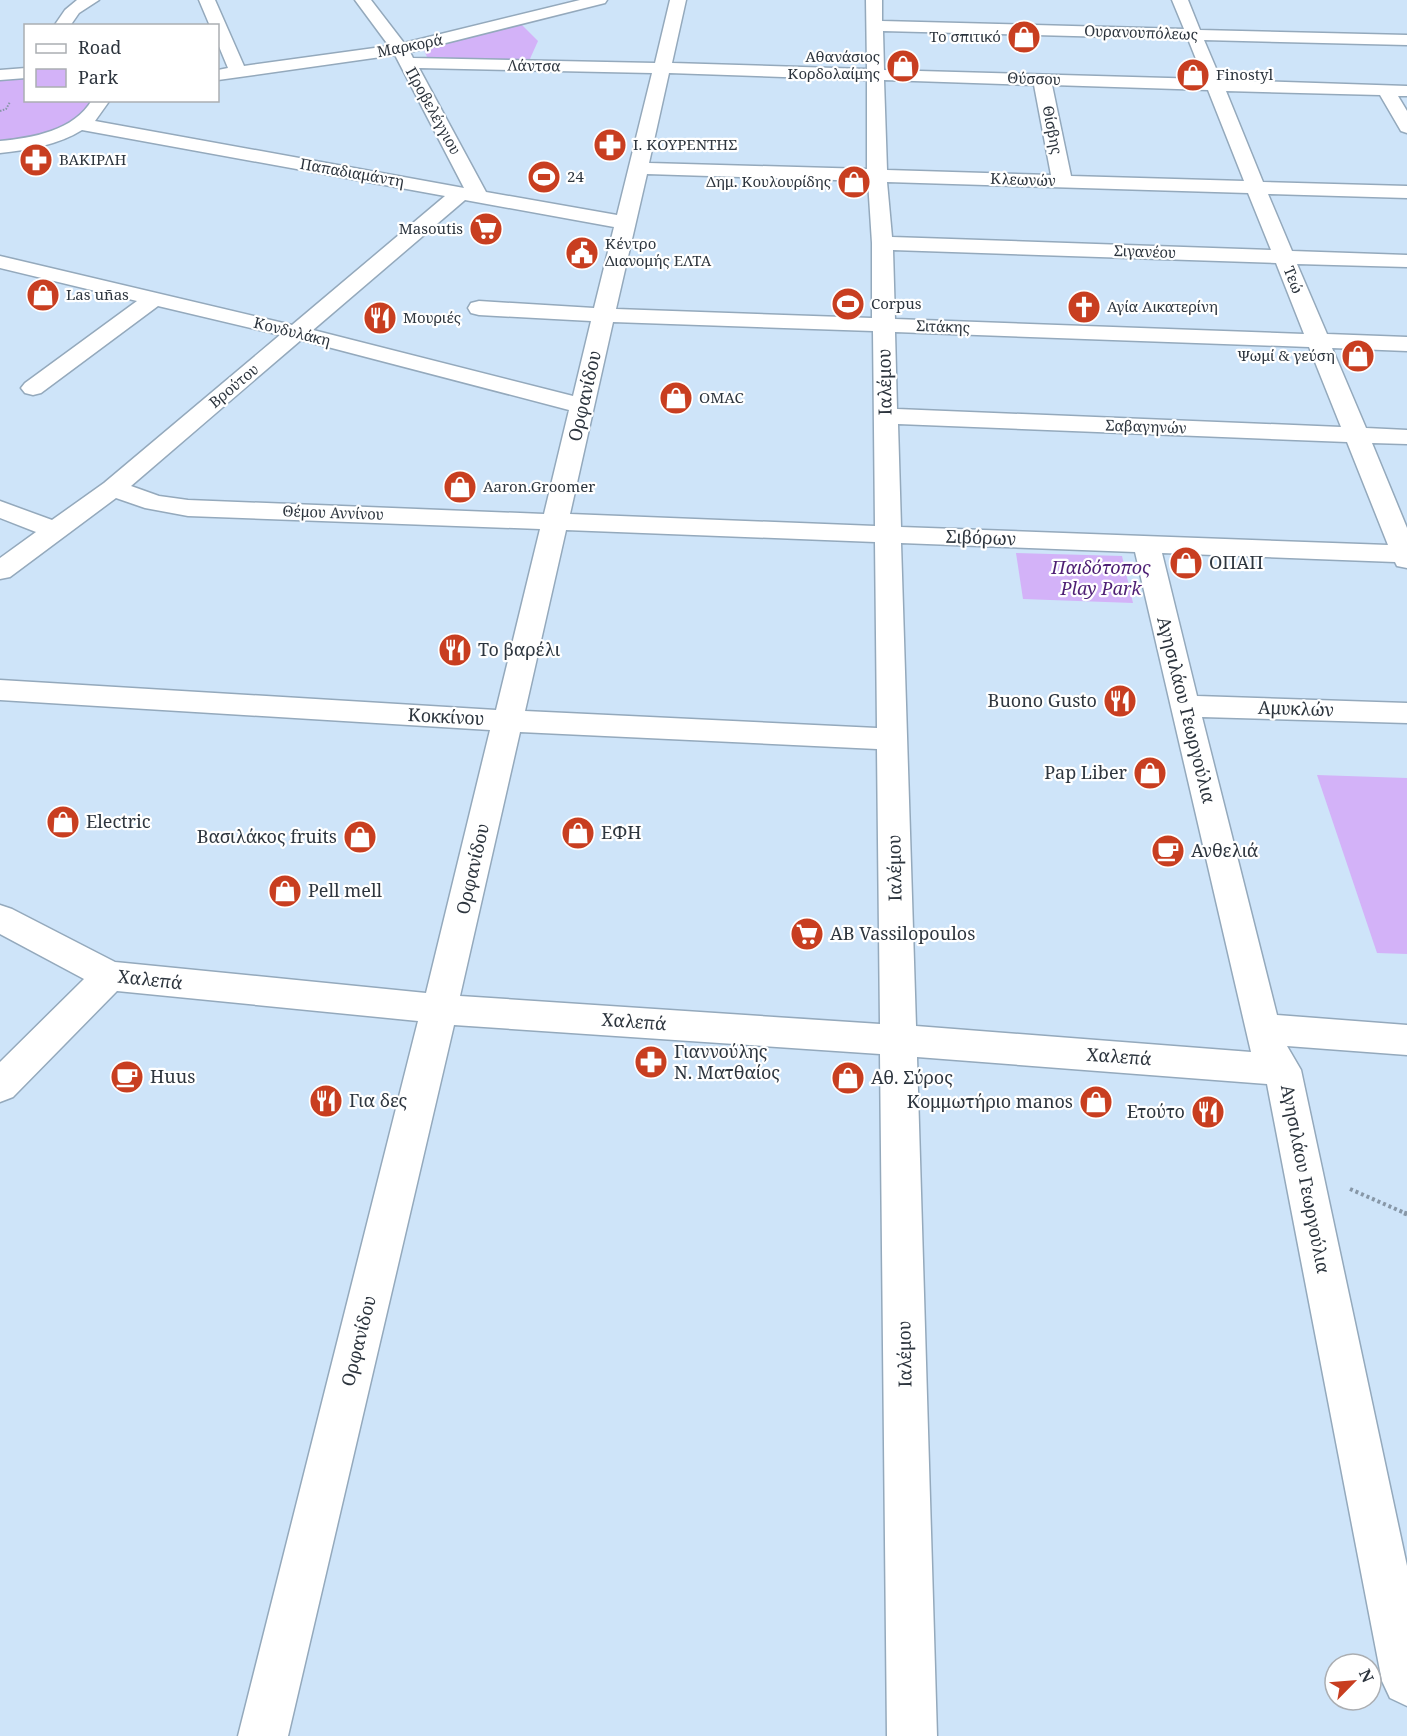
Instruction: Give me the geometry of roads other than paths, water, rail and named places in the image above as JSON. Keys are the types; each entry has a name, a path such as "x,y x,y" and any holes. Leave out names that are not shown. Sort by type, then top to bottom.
{"street":[{"path":"63,24 69,12 91,0"},
{"path":"207,0 217,24"},
{"name":"Προβελέγγιου","path":"363,0 403,56 470,194"},
{"name":"Μαρκορά","path":"219,75 403,56 598,0"},
{"name":"Ορφανίδου","path":"263,1736 440,1009 678,0"},
{"name":"Ιαλέμου","path":"874,0 877,175 882,243 886,416 912,1736"},
{"name":"Τεώ","path":"1180,0 1406,556"},
{"name":"Ουρανουπόλεως","path":"874,26 1407,40"},
{"path":"219,28 238,72"},
{"path":"1320,38 1335,55"},
{"name":"Λάντσα","path":"403,56 662,68"},
{"name":"Θύσσου","path":"662,68 1407,91"},
{"path":"0,75 24,73"},
{"path":"1351,73 1367,90"},
{"name":"Θίσβης","path":"1042,80 1062,181"},
{"path":"1386,90 1407,127"},
{"path":"0,147 34,141 80,124 91,116 100,102"},
{"name":"Παπαδιαμάντη","path":"80,124 625,223"},
{"name":"Κλεωνών","path":"638,168 1407,192"},
{"name":"Βρούτου","path":"0,571 113,488 298,333 470,194"},
{"name":"Σιγανέου","path":"882,243 1407,261"},
{"name":"Κονδυλάκη","path":"0,262 298,333 582,406"},
{"path":"33,388 154,299"},
{"name":"Σιτάκης","path":"479,308 603,315 1407,344"},
{"name":"Σαβαγηνών","path":"886,416 1407,437"},
{"name":"Θέμου Αννίνου","path":"113,488 154,503 188,508 555,522"},
{"path":"0,509 57,531"},
{"name":"Σιβόρων","path":"555,522 1406,556"},
{"name":"Αγησιλάου Γεωργούλια","path":"1146,544 1266,1045 1283,1070 1396,1576 1407,1681"},
{"name":"Κοκκίνου","path":"0,690 508,721 892,739"},
{"name":"Αμυκλών","path":"1185,706 1407,713"},
{"name":"Χαλεπά","path":"0,918 109,976 440,1009 899,1040 1283,1070"},
{"path":"0,1086 109,976"},
{"path":"1263,1029 1407,1040"}],"place":[{"name":"Το σπιτικό","path":"1024,37"},
{"name":"Αθανάσιος Κορδολαίμης","path":"903,66"},
{"name":"Finostyl","path":"1193,75"},
{"name":"Ι. ΚΟΥΡΕΝΤΗΣ","path":"610,145"},
{"name":"ΒΑΚΙΡΛΗ","path":"36,160"},
{"name":"24","path":"544,177"},
{"name":"Δημ. Κουλουρίδης","path":"854,182"},
{"name":"Masoutis","path":"486,229"},
{"name":"Κέντρο Διανομής ΕΛΤΑ","path":"582,253"},
{"name":"Las uñas","path":"43,295"},
{"name":"Corpus","path":"848,304"},
{"name":"Αγία Αικατερίνη","path":"1084,307"},
{"name":"Μουριές","path":"380,318"},
{"name":"Ψωμί & γεύση","path":"1358,356"},
{"name":"OMAC","path":"676,398"},
{"name":"Aaron.Groomer","path":"460,487"},
{"name":"ΟΠΑΠ","path":"1186,563"},
{"name":"Το βαρέλι","path":"455,650"},
{"name":"Buono Gusto","path":"1120,701"},
{"name":"Pap Liber","path":"1150,773"},
{"name":"Electric","path":"63,822"},
{"name":"ΕΦΗ","path":"578,833"},
{"name":"Βασιλάκος fruits","path":"360,837"},
{"name":"Ανθελιά","path":"1168,851"},
{"name":"Pell mell","path":"285,891"},
{"name":"AB Vassilopoulos","path":"807,934"},
{"name":"Γιαννούλης Ν. Ματθαίος","path":"651,1062"},
{"name":"Huus","path":"127,1077"},
{"name":"Αθ. Σύρος","path":"848,1078"},
{"name":"Για δες","path":"326,1101"},
{"name":"Κομμωτήριο manos","path":"1096,1102"},
{"name":"Ετούτο","path":"1208,1112"}],"park label":[{"name":"Παιδότοπος Play Park","path":"1101,578"}]}
